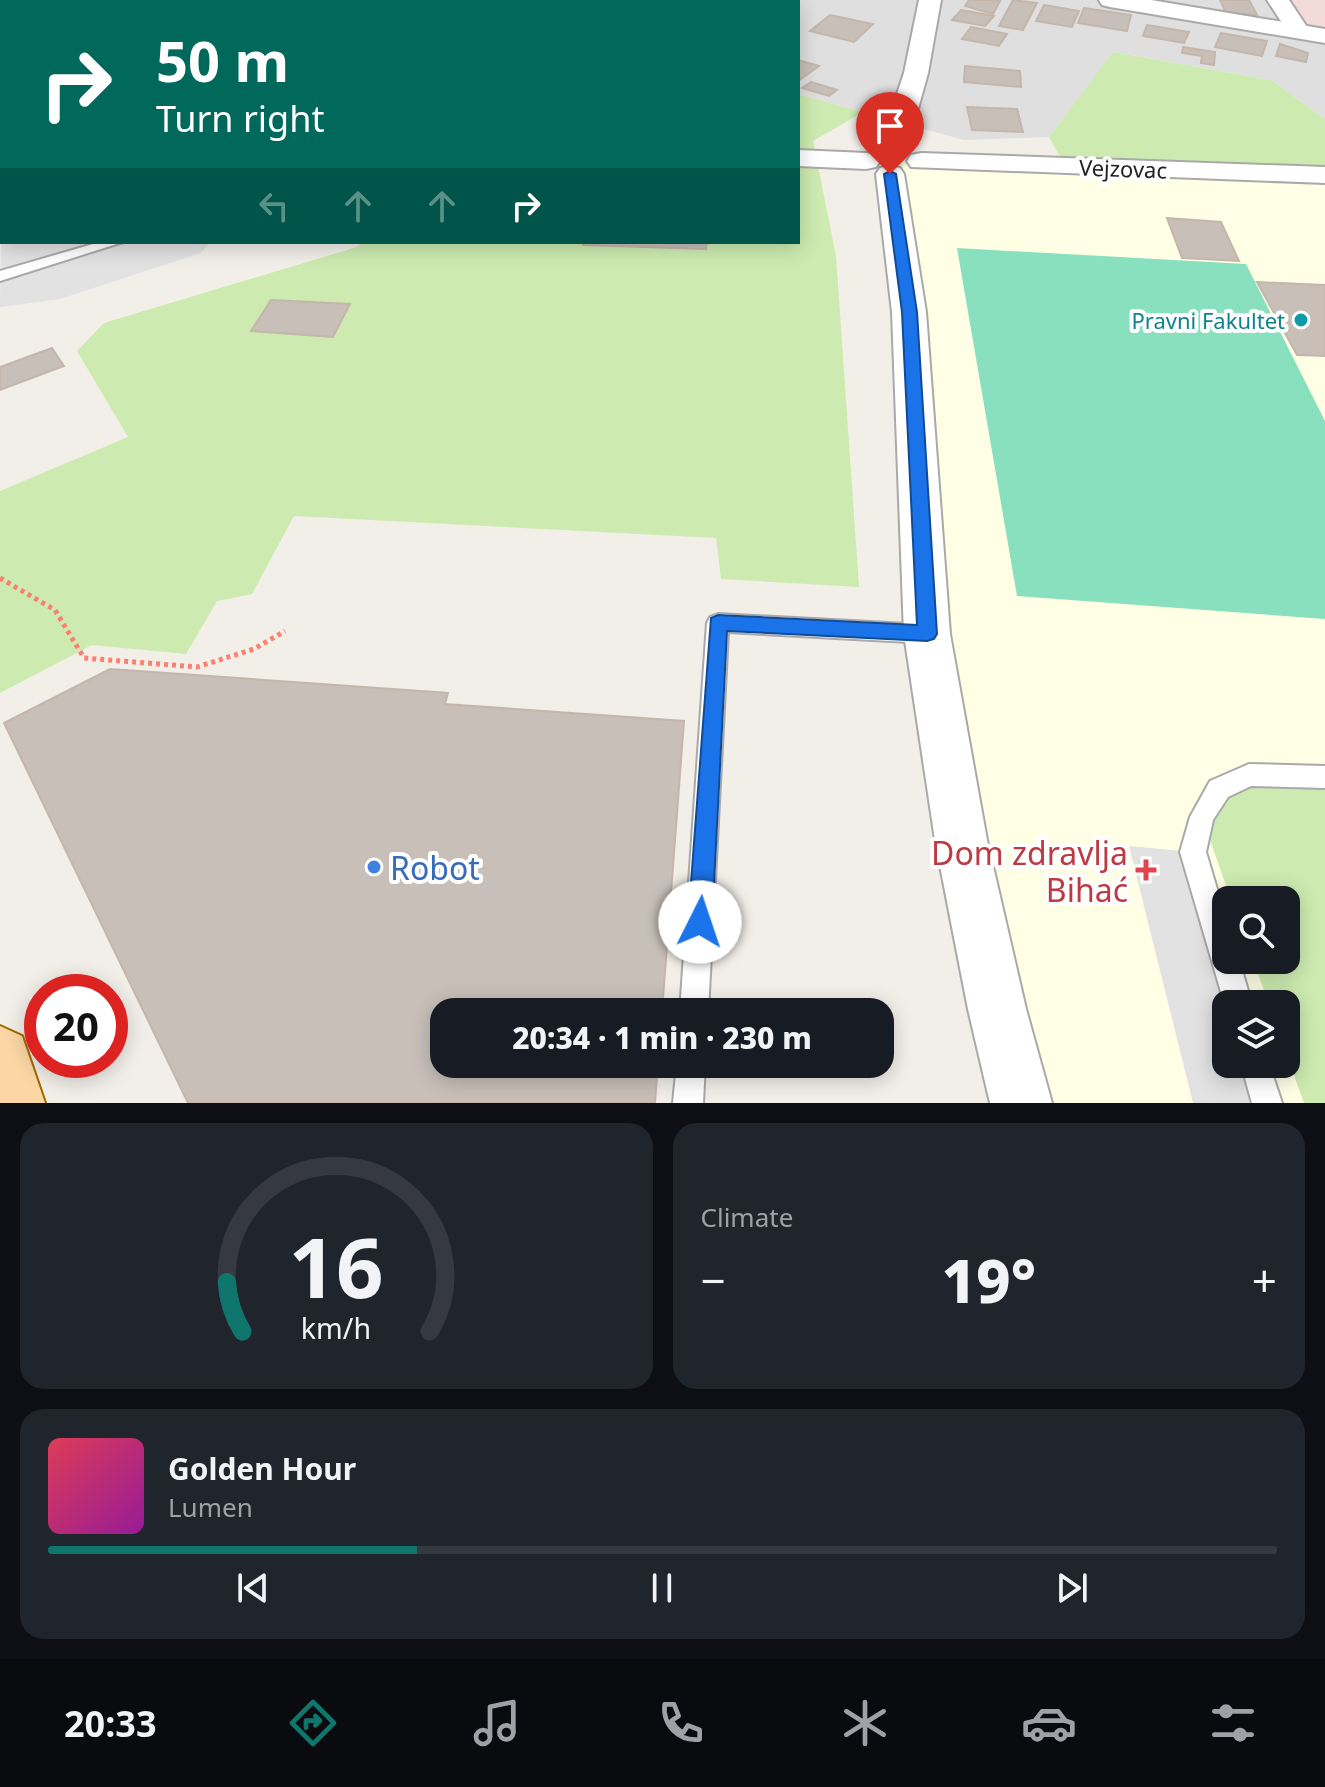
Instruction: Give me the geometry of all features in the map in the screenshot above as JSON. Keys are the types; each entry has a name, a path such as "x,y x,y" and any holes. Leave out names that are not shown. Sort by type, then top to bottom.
{"main road":[{"path":"0,1058 12,1103"}],"street":[{"path":"930,0 913,85 893,161 909,312 927,634 961,840 997,1009 1021,1103"},
{"path":"1110,0 1325,36"},
{"path":"1278,0 1298,30"},
{"name":"Vejzovac","path":"800,158 1325,175"}],"lane":[{"path":"0,276 109,244"},
{"path":"695,998 718,623 927,634"},
{"path":"1234,990 1193,852 1202,817 1219,789 1249,775 1325,777"},
{"path":"688,1103 690,1078"},
{"path":"1259,1078 1267,1103"}],"path":[{"path":"0,578 55,610 84,658 197,667 254,649 285,631"}],"shaded area":[{"path":"800,0 1278,0 1325,36 1325,119 1271,80 1114,52 1049,137 964,140 800,95"},
{"path":"1278,0 1325,0 1325,36 1298,30"},
{"path":"896,160 1325,175 1325,1103 1021,1103 997,1009 909,312"},
{"path":"1,244 208,244 201,253 60,299 0,307"},
{"path":"1129,846 1193,852 1212,940 1212,974 1219,974 1223,990 1212,990 1212,1078 1259,1078 1267,1103 1193,1103"}],"green space":[{"path":"1113,52 1271,80 1325,119 1325,178 1065,166 1049,137"},
{"path":"800,95 863,112 813,141 836,256 859,587 721,579 716,538 294,516 252,594 217,601 186,654 92,645 0,693 0,491 128,437 77,351 104,323 360,244 800,244"},
{"path":"957,248 1246,264 1325,421 1325,619 1017,596"},
{"path":"1325,777 1325,1103 1304,1103 1295,1078 1300,1078 1300,990 1264,990 1258,974 1300,974 1300,886 1226,886 1202,817 1219,789"}],"building":[{"path":"969,0 1000,1 993,14 965,6"},
{"path":"1013,0 1037,3 1023,30 999,26"},
{"path":"1220,0 1249,0 1257,15 1226,13"},
{"path":"1044,5 1079,11 1072,27 1036,21"},
{"path":"1084,8 1131,15 1127,31 1078,23"},
{"path":"961,10 994,16 985,26 952,20"},
{"path":"830,15 873,24 854,42 810,31"},
{"path":"1147,25 1189,32 1184,43 1143,36"},
{"path":"971,27 1007,34 999,46 962,39"},
{"path":"1221,33 1267,41 1262,56 1215,47"},
{"path":"1280,44 1308,53 1306,62 1276,56"},
{"path":"1183,47 1215,52 1214,65 1201,63 1202,56 1182,53"},
{"path":"800,61 819,66 800,80"},
{"path":"965,66 1020,71 1021,87 964,82"},
{"path":"811,82 837,90 829,96 802,88"},
{"path":"967,107 1017,109 1023,132 972,130"},
{"path":"1167,218 1221,222 1239,261 1182,258"},
{"path":"583,244 707,244 706,249"},
{"name":"Pravni Fakultet","path":"1257,282 1325,285 1325,356 1297,355"},
{"path":"271,300 350,304 333,337 251,331"},
{"path":"52,348 64,366 0,390 0,367"},
{"name":"Robot","path":"110,669 448,693 445,704 684,721 663,998 430,998 430,1078 657,1078 655,1103 188,1103 4,723"}],"place":[{"name":"Pravni Fakultet","path":"1301,320"},
{"name":"Robot","path":"374,867"},
{"name":"Dom zdravlja Bihać","path":"1146,870"}],"route":[{"path":"700,922 718,623 927,634 909,312 890,174"}]}
